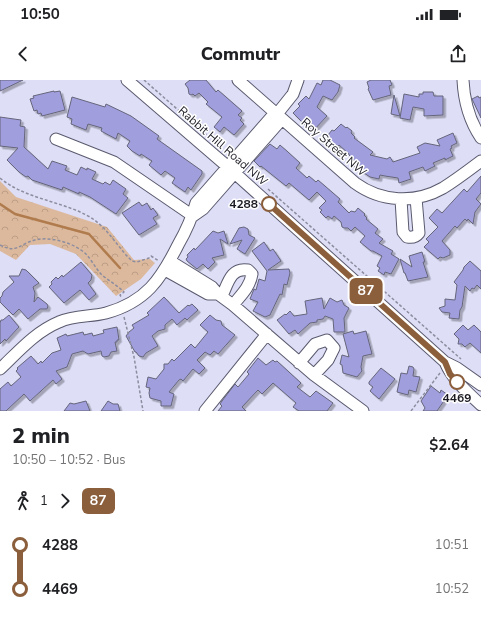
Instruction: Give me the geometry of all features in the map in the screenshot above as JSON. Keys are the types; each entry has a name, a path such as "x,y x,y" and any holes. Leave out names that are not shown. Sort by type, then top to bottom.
{"street":[{"name":"Rabbit Hill Road NW","path":"127,80 232,170 445,362 457,368 481,385"},
{"name":"Roy Street NW","path":"238,80 363,188 381,196 400,199 416,198 429,194 444,188 481,161"},
{"path":"0,369 37,335 52,325 69,319 99,315 122,307 147,292 168,266 193,216 196,203 232,170 278,115 293,94 298,80"},
{"path":"463,80 465,103 481,138"},
{"path":"56,138 114,162 193,216"},
{"path":"400,199 404,232 407,237 411,237 419,233 416,198"},
{"path":"168,266 208,294 220,295 299,363 363,411"},
{"path":"220,295 237,271 242,269 248,270 252,274 251,280 247,288 233,305"},
{"path":"205,411 267,334"},
{"path":"299,363 315,344 327,340 334,348 328,360 314,375"},
{"name":"Rabbit Hill Road NW","path":"445,362 450,374 464,390 481,404"}],"path":[{"path":"144,80 210,138"},
{"path":"0,178 25,192 92,218 107,231 132,262 144,261 151,256 168,266"},
{"path":"264,186 462,360"},
{"path":"0,244 12,249 36,240 51,239 62,242 86,254 103,276 124,292 120,295 122,299 120,300 134,357 143,411"},
{"path":"412,411 444,368 445,362"}],"green space":[{"path":"0,181 16,197 107,227 134,260 150,259 155,263 141,279 116,296 76,254 50,244 30,245 16,260 0,251"}],"building":[{"path":"0,80 23,80 0,91"},
{"path":"190,80 206,80 216,92 218,90 242,111 238,115 242,118 240,120 244,124 234,135 224,127 220,132 214,127 222,117 206,104 208,102 199,93 195,96 193,94 189,94 188,88 185,84"},
{"path":"323,80 330,80 340,85 338,92 332,100 323,96 317,107 327,116 313,131 293,113 300,106 298,104 306,96 309,99 317,83 321,85"},
{"path":"371,80 390,80 392,85 389,86 391,95 373,100 368,89 367,82"},
{"path":"60,91 65,110 42,116 41,113 38,114 37,110 34,111 30,99 34,98 33,96"},
{"path":"423,92 433,92 434,96 443,96 443,115 424,116 424,109 413,107 410,120 400,118 404,94 419,97 419,94 423,94"},
{"path":"394,95 400,116 391,114"},
{"path":"478,96 479,98 481,97 481,118 472,99"},
{"path":"72,97 105,107 106,104 131,116 159,136 157,139 202,171 202,174 191,190 188,187 185,192 172,183 175,178 165,171 161,175 149,165 152,161 141,154 140,156 132,151 127,146 130,141 118,133 116,139 101,131 102,128 88,124 86,130 71,124 72,119 67,117"},
{"path":"0,117 21,120 20,126 25,127 24,147 48,169 52,161 67,166 65,170 77,175 81,167 87,170 87,168 96,172 92,179 103,184 105,182 110,185 113,180 126,189 123,194 128,198 116,214 90,197 79,192 79,194 63,187 62,190 32,180 28,176 26,177 7,160 18,148 0,146"},
{"path":"341,124 352,131 351,133 355,137 354,138 373,152 370,155 387,159 390,157 393,162 420,153 417,147 425,143 440,146 437,140 453,133 457,143 451,146 452,148 450,149 453,156 433,163 435,166 425,171 423,167 409,172 411,179 399,183 398,178 380,175 379,179 370,177 351,164 354,160 339,145 336,145 333,148 324,140 332,130 334,131"},
{"path":"270,144 277,149 280,145 300,163 296,168 307,178 309,176 316,182 318,180 340,199 338,202 349,213 351,211 355,212 358,208 365,214 366,219 378,229 375,233 383,239 379,243 393,251 391,254 399,259 391,274 385,272 384,275 378,271 380,268 377,266 382,256 371,251 360,242 365,236 355,227 351,231 348,228 344,228 342,227 341,222 334,216 332,219 328,216 326,218 320,212 322,210 319,208 326,201 317,192 309,200 289,183 286,186 254,161"},
{"path":"481,176 481,193 476,199 481,204 475,212 473,224 468,219 467,221 465,219 457,228 455,226 442,241 450,250 450,255 443,258 440,257 438,259 424,247 429,242 426,239 438,227 429,218 437,209 442,213 464,189 467,192"},
{"path":"139,202 142,206 147,203 151,210 153,208 158,215 153,218 157,224 139,235 122,213"},
{"path":"244,227 248,229 249,235 255,238 245,254 237,249 242,240 230,244 239,228"},
{"path":"213,231 218,233 224,231 228,244 220,239 224,255 212,258 215,262 208,269 203,264 197,269 187,261 187,255 194,248 195,250"},
{"path":"264,242 270,251 273,249 281,261 268,270 289,269 290,273 287,285 284,284 282,295 280,294 270,315 265,317 253,311 258,302 250,299 254,289 256,290 259,279 265,281 267,271 252,251"},
{"path":"422,252 425,262 423,262 428,277 408,281 400,259 412,267 409,256"},
{"path":"470,261 481,271 481,289 477,285 470,291 465,286 459,319 449,318 450,313 442,312 439,308 445,306 445,299 455,300 457,285 454,282"},
{"path":"81,262 92,275 91,280 88,283 96,294 89,300 80,290 64,303 49,287 52,284 51,282 56,277 58,279 62,275 63,277"},
{"path":"22,269 26,270 39,283 33,287 35,293 34,302 38,297 48,306 47,309 40,309 28,319 19,309 13,315 0,302 3,292 14,282 9,276 19,276"},
{"path":"164,297 179,313 188,305 189,306 192,304 198,310 187,320 185,318 177,325 172,319 165,325 165,329 158,331 152,336 158,346 146,353 143,357 139,356 126,336 134,328 132,325 149,315 147,313"},
{"path":"322,298 324,309 330,298 337,302 342,300 344,305 349,308 344,318 345,332 334,332 333,319 325,316 323,319 317,320 317,322 310,323 298,334 295,330 289,334 277,320 290,311 294,316 307,314 305,301"},
{"path":"9,315 19,327 6,341 5,339 0,344 0,323 1,320"},
{"path":"210,315 216,320 221,321 222,325 235,335 218,354 214,351 210,355 205,352 197,360 205,368 199,374 193,369 183,381 181,379 179,380 169,392 174,394 171,406 161,406 161,401 150,398 150,388 146,387 148,377 156,379 164,369 164,364 168,364 172,359 174,361 191,344 195,348 208,332 200,325"},
{"path":"463,325 468,330 474,325 481,332 481,353 470,343 465,347 462,344 458,344 459,339 454,334"},
{"path":"117,327 119,340 115,342 117,351 111,352 109,356 104,357 102,356 101,351 88,354 83,351 72,354 67,367 56,371 62,379 56,384 53,380 30,401 24,394 6,411 0,411 0,389 8,382 11,386 21,377 16,371 18,369 17,368 31,356 38,364 41,361 42,363 52,353 61,350 57,338 66,334 67,336 83,332 84,335 92,333 93,336 104,333 103,330"},
{"path":"353,331 354,334 366,331 372,354 363,356 361,367 362,371 357,377 343,373 342,365 340,364 342,355 349,357 343,334"},
{"path":"258,358 266,365 273,360 275,362 277,361 301,383 297,387 310,397 316,391 333,403 327,411 299,411 293,407 296,403 273,383 262,394 258,390 242,407 246,411 218,411 222,406 220,404 222,401 235,384 238,387 249,374 247,372"},
{"path":"409,366 413,367 414,369 413,376 420,377 416,392 409,390 408,395 397,392 401,373 407,374"},
{"path":"381,368 395,379 379,399 370,391 373,387 369,384 369,382"},
{"path":"431,386 440,393 441,390 448,395 437,411 423,411 425,408 421,401"},
{"path":"86,401 90,411 64,411 70,403 74,404"},
{"path":"108,401 113,404 118,404 120,411 101,411"}],"waterway":[{"path":"0,204 15,214 89,234 120,268"}],"bus line":[{"name":"87","path":"269,204 445,362 450,374 457,382"}],"place":[{"name":"4288","path":"269,204"},
{"name":"4469","path":"457,382"}]}
